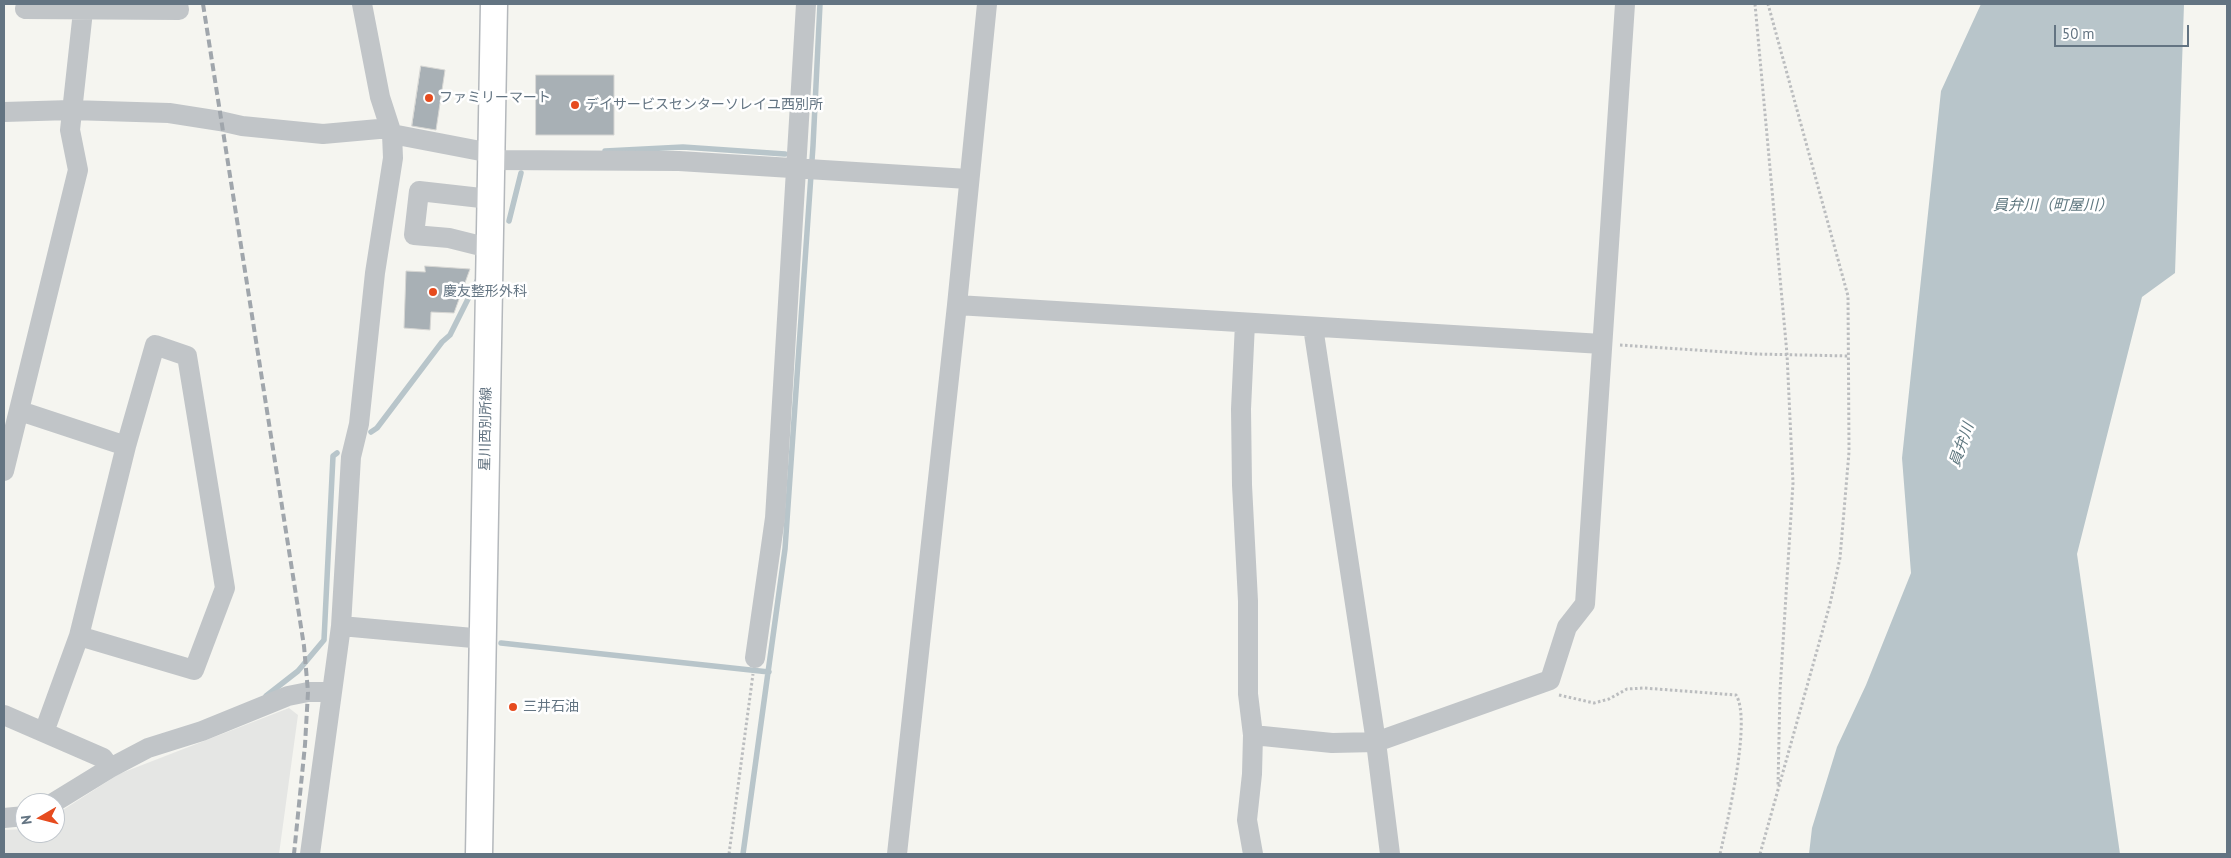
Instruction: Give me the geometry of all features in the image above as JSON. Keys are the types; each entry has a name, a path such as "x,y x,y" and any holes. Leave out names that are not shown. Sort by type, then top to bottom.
{"main road":[{"name":"星川西別所線","path":"479,854 494,4"}],"street":[{"path":"26,4 26,9 83,11 179,10 178,4"},
{"path":"310,854 341,626 351,457 359,424 392,158 392,131 380,97 362,4"},
{"path":"756,658 775,518 806,4"},
{"path":"897,854 957,306 968,179 987,4"},
{"path":"1253,735 1332,743 1376,742 1550,680 1568,627 1585,604 1625,4"},
{"path":"4,471 78,170 70,130 83,11"},
{"path":"4,112 71,110 170,113 242,126 324,134 392,131 490,156 678,160 968,179"},
{"path":"414,235 419,191 490,199"},
{"path":"381,238 414,235 449,238 489,248"},
{"path":"957,306 1602,344"},
{"path":"1245,324 1241,409 1242,485 1248,600 1248,694 1253,735 1252,774 1247,820 1253,854"},
{"path":"1313,327 1376,742 1390,854"},
{"path":"44,732 79,636 126,446 154,345 187,356 225,588 194,670 79,636"},
{"path":"20,410 126,446"},
{"path":"341,626 484,639"},
{"path":"65,796 110,768 148,748 202,731 288,696 308,692 331,692"},
{"path":"4,714 103,758 110,768"}],"path":[{"path":"1755,4 1787,354 1793,483 1780,691 1778,792"},
{"path":"1760,854 1830,604 1840,558 1849,452 1848,296 1768,4"},
{"path":"1602,344 1849,356"},
{"path":"729,854 752,683"},
{"path":"1536,685 1552,693 1594,703 1609,699 1626,690 1644,688 1736,695 1741,702 1743,720 1732,803 1720,854"}],"shaded area":[{"path":"289,708 298,715 279,854 4,854 4,830 15,829 15,843 65,843 65,809 119,774"}],"water":[{"name":"員弁川（町屋川）","path":"1981,4 2184,4 2175,273 2142,297 2077,554 2120,854 1809,854 1812,828 1837,747 1866,685 1911,573 1902,458 1941,91"}],"building":[{"name":"ファミリーマート","path":"421,66 445,70 436,130 412,126"},
{"name":"デイサービスセンターソレイユ西別所","path":"536,75 614,75 614,135 536,135"},
{"name":"慶友整形外科","path":"425,266 470,269 454,313 431,312 430,330 404,328 406,271 425,272"}],"waterway":[{"path":"743,854 785,549 813,146 820,4"},
{"path":"605,151 683,147 785,154"},
{"path":"509,221 521,173"},
{"path":"371,432 377,428 442,342 450,335 479,277"},
{"path":"266,696 298,671 324,640 333,456 337,453"},
{"path":"501,643 769,672"}],"railway":[{"path":"203,4 304,646 308,692 305,745 294,854"}],"place":[{"name":"ファミリーマート","path":"429,98"},
{"name":"デイサービスセンターソレイユ西別所","path":"575,105"},
{"name":"慶友整形外科","path":"433,292"},
{"name":"三井石油","path":"513,707"}],"water label":[{"name":"員弁川","path":"1962,445"}]}
